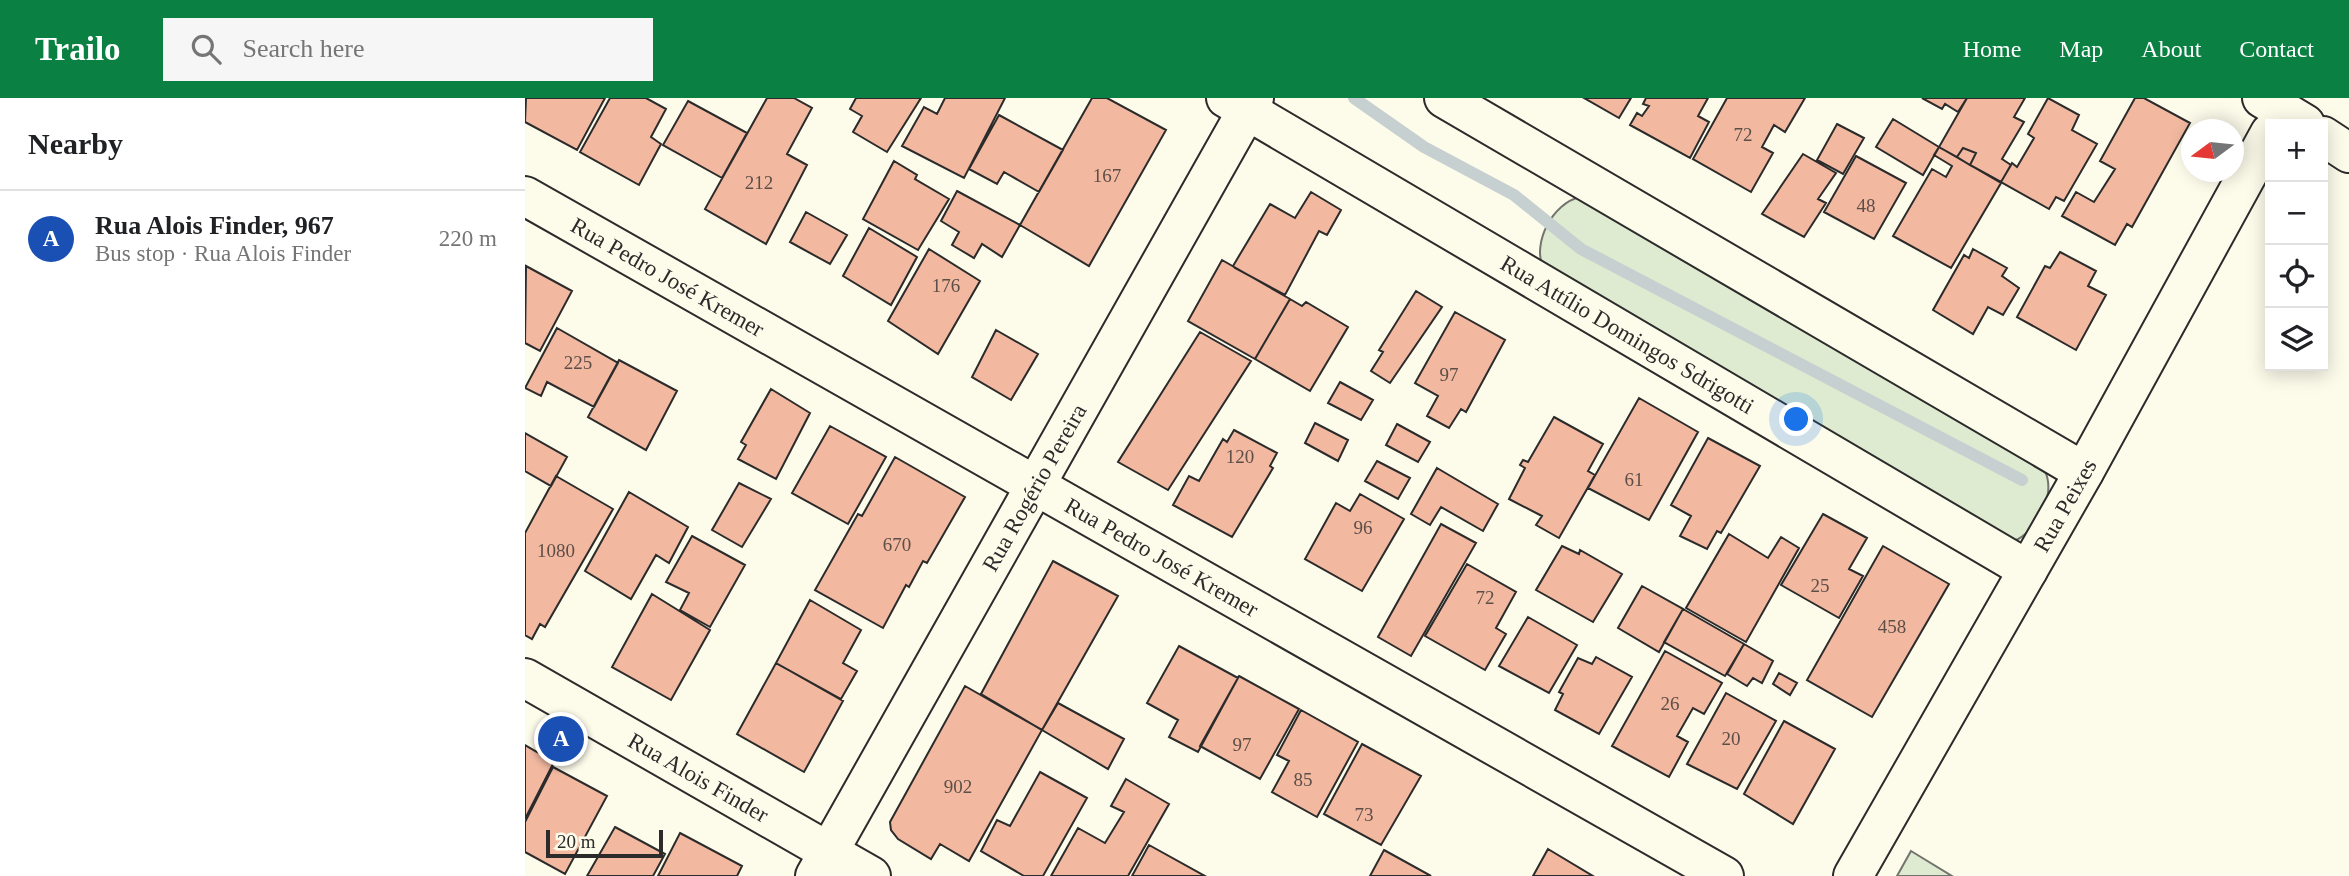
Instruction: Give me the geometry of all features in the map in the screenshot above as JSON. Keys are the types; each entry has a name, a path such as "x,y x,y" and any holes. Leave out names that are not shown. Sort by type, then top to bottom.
{"street":[{"path":"1444,98 2084,472"},
{"name":"Rua Rogério Pereira","path":"822,864 1036,484 1243,102"},
{"name":"Rua Attílio Domingos Sdrigotti","path":"1243,102 2028,570"},
{"name":"Rua Peixes","path":"1853,876 2084,472 2281,115"},
{"path":"2328,139 2349,153"},
{"name":"Rua Pedro José Kremer","path":"525,196 1724,876"},
{"name":"Rua Alois Finder","path":"525,678 822,864 871,876"}],"green space":[{"path":"1580,197 2045,471 2048,481 2046,504 2035,524 2027,533 2008,543 1543,268 1540,247 1547,225 1561,207"},
{"path":"1911,851 1952,876 1897,876"}],"building":[{"path":"526,98 605,98 577,150 525,122"},
{"path":"610,98 646,98 666,109 651,137 661,144 639,185 580,152"},
{"path":"767,98 794,98 812,108 787,154 807,165 766,244 705,209"},
{"path":"856,98 921,98 887,152 853,132 862,116 850,109"},
{"path":"945,98 1005,98 964,178 902,146 924,107 937,114"},
{"path":"1092,98 1107,98 1166,130 1089,266 1020,225"},
{"path":"1584,98 1631,98 1619,118"},
{"path":"1646,98 1708,98 1698,116 1709,122 1690,158 1630,125 1637,113 1642,116 1649,106 1643,104"},
{"path":"1727,98 1805,98 1785,132 1774,125 1762,147 1773,153 1751,192 1693,159"},
{"path":"1922,98 1967,98 1958,112 1945,104 1942,109"},
{"path":"1967,98 2025,98 2014,117 2024,122 2002,159 2011,165 2001,182 1970,165 1976,153 1963,148 1957,157 1939,147"},
{"path":"2048,98 2079,115 2072,130 2097,144 2064,201 2056,197 2049,209 2001,182 2012,163 2017,167 2034,138 2028,134"},
{"path":"2135,98 2144,98 2183,119 2181,139 2132,227 2127,224 2115,245 2062,216 2076,192 2094,202 2115,169 2100,161"},
{"path":"688,101 747,133 722,178 663,145"},
{"path":"999,115 1063,150 1039,192 1004,172 997,184 969,169"},
{"path":"1893,119 1939,147 1923,175 1876,147"},
{"path":"1837,124 1864,138 1843,174 1817,160"},
{"path":"1939,147 2001,183 1951,268 1893,236 1932,169 1946,177 1952,166 1934,155"},
{"path":"1963,148 1976,153 1970,165 1957,157"},
{"path":"1803,154 1836,173 1818,199 1826,203 1804,237 1762,214"},
{"path":"1856,156 1906,183 1874,239 1824,212"},
{"path":"894,161 917,175 915,179 949,199 918,250 863,219"},
{"path":"957,191 1020,225 1002,257 982,244 974,258 952,245 959,232 941,221"},
{"path":"1311,192 1341,210 1327,235 1319,231 1285,295 1233,266 1270,204 1295,218"},
{"path":"806,212 847,235 830,264 790,242"},
{"path":"869,228 917,257 891,305 843,276"},
{"path":"929,249 980,281 938,354 888,321"},
{"path":"1973,249 2007,268 2002,276 2019,288 2003,315 1988,307 1973,334 1933,310 1964,255 1969,258"},
{"path":"2060,252 2096,271 2088,286 2106,295 2076,350 2017,317 2045,266 2050,268"},
{"path":"1222,260 1290,299 1255,359 1188,321"},
{"path":"526,266 572,291 540,351 525,343"},
{"path":"1416,291 1442,307 1390,383 1371,371 1383,352 1379,350"},
{"path":"1290,299 1302,306 1306,302 1348,327 1310,391 1255,359"},
{"path":"1455,312 1505,340 1466,412 1461,409 1449,428 1427,416 1438,396 1415,383"},
{"path":"557,328 618,363 594,407 547,382 541,396 525,388"},
{"path":"996,330 1038,354 1011,400 972,377"},
{"path":"1200,332 1251,361 1168,490 1118,462"},
{"path":"619,360 677,391 646,450 588,417"},
{"path":"1340,382 1373,400 1361,420 1328,403"},
{"path":"771,389 810,413 776,479 738,459 746,445 741,442"},
{"path":"1639,398 1698,432 1649,520 1588,488"},
{"path":"1554,417 1603,444 1588,471 1595,475 1559,538 1536,525 1542,516 1509,499 1525,468 1520,465 1523,460 1528,462"},
{"path":"1315,423 1348,440 1338,461 1305,443"},
{"path":"1397,424 1430,442 1418,462 1386,445"},
{"path":"830,426 886,457 848,524 792,493"},
{"path":"1234,430 1277,453 1270,466 1273,468 1232,537 1173,505 1189,476 1199,481 1223,439 1227,442"},
{"path":"525,433 567,457 551,486 525,471"},
{"path":"1708,438 1760,466 1721,533 1717,531 1707,549 1680,536 1691,516 1671,505"},
{"path":"895,457 965,497 927,563 923,561 909,587 906,585 883,628 815,590 858,514 862,516"},
{"path":"1377,461 1410,478 1398,499 1365,481"},
{"path":"1437,468 1498,504 1483,531 1441,507 1430,525 1411,514"},
{"path":"556,476 613,509 545,627 540,624 532,639 525,635 525,533"},
{"path":"739,483 771,499 742,547 712,530"},
{"path":"629,492 688,527 669,563 656,555 631,599 585,571"},
{"path":"1360,494 1404,519 1362,591 1305,559 1336,503 1350,511"},
{"path":"1823,514 1867,538 1849,569 1863,576 1839,618 1781,585"},
{"path":"1441,524 1476,543 1411,656 1378,637"},
{"path":"1729,534 1768,558 1781,537 1799,548 1746,642 1686,608"},
{"path":"692,536 745,565 710,627 680,610 689,593 666,582"},
{"path":"1562,546 1579,554 1580,550 1622,574 1593,622 1536,590"},
{"path":"1883,546 1949,584 1872,717 1807,680"},
{"path":"1053,561 1118,596 1042,730 981,694"},
{"path":"1467,564 1516,592 1496,628 1506,634 1485,670 1425,636"},
{"path":"1642,586 1683,609 1659,652 1618,628"},
{"path":"652,594 710,630 671,700 612,667"},
{"path":"810,600 861,630 843,663 857,671 841,699 776,663"},
{"path":"1683,609 1744,644 1725,676 1664,642"},
{"path":"1528,617 1577,645 1549,693 1499,666"},
{"path":"1744,644 1773,661 1762,683 1753,678 1747,686 1727,674"},
{"path":"1179,646 1238,678 1198,752 1169,737 1178,720 1147,703"},
{"path":"1665,651 1722,683 1704,714 1693,708 1677,736 1688,742 1669,777 1612,746"},
{"path":"1596,657 1632,677 1599,734 1555,710 1563,694 1559,692 1578,658 1592,664"},
{"path":"776,663 843,701 804,772 737,734"},
{"path":"1779,673 1797,683 1790,695 1773,684"},
{"path":"1239,676 1299,709 1260,779 1200,746"},
{"path":"965,686 1042,730 969,861 940,844 931,859 898,839 891,830 890,822"},
{"path":"1726,693 1776,721 1737,789 1687,764"},
{"path":"1058,703 1124,739 1108,769 1042,730"},
{"path":"1301,710 1358,742 1317,817 1272,792 1289,761 1277,755"},
{"path":"1784,721 1835,749 1793,824 1744,794"},
{"path":"1362,744 1421,776 1381,845 1324,814"},
{"path":"525,745 554,762 525,819"},
{"path":"553,767 607,796 565,874 525,852 525,822"},
{"path":"1040,772 1087,798 1043,876 1024,876 981,851 997,820 1010,826"},
{"path":"1126,779 1169,804 1128,876 1051,876 1078,828 1105,843 1124,812 1111,806"},
{"path":"615,827 665,854 653,876 587,876"},
{"path":"680,833 742,866 737,876 658,876"},
{"path":"1149,845 1205,876 1132,876"},
{"path":"1548,849 1593,876 1533,876"},
{"path":"1384,850 1431,876 1370,876"}],"waterway":[{"path":"1354,98 1424,147 1514,195 1581,249 2022,480"}],"place":[{"name":"Rua Alois Finder, 967","path":"561,739"}]}
